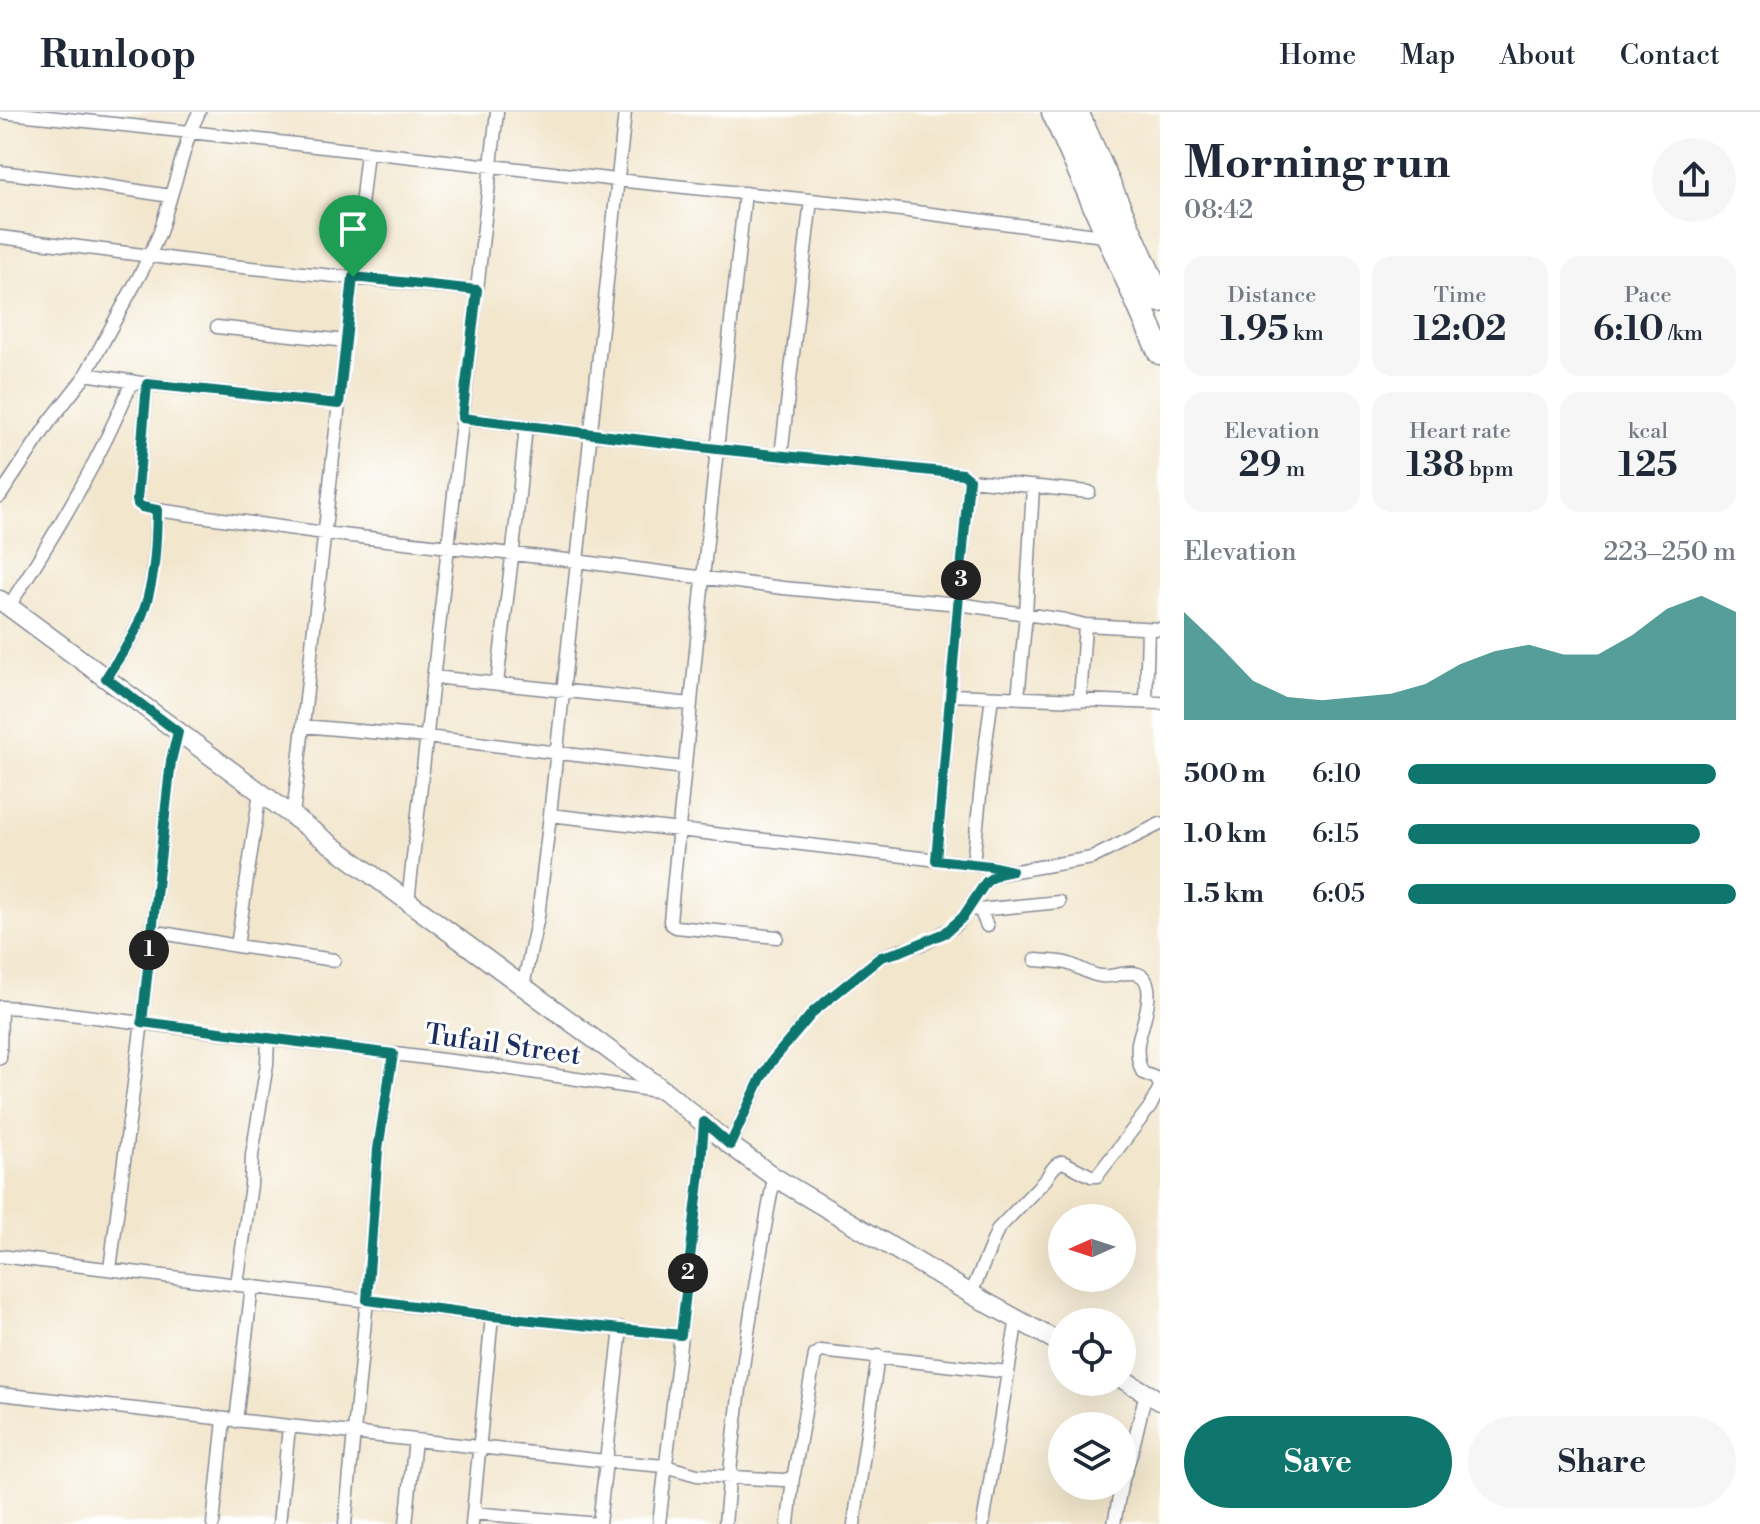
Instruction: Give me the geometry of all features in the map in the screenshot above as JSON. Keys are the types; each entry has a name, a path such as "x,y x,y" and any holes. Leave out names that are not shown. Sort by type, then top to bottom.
{"highway":[{"path":"1054,112 1118,234 1160,300"},
{"path":"1076,112 1160,352"}],"main road":[{"path":"4,603 666,1092 774,1177 1048,1336"}],"street":[{"path":"0,112 1118,234"},
{"path":"0,496 86,374 149,255 160,232 199,112"},
{"path":"408,902 497,112"},
{"path":"523,986 538,917 550,815 625,112"},
{"path":"293,816 367,152"},
{"path":"0,172 170,196"},
{"path":"745,193 670,921 676,927 777,937"},
{"path":"781,456 811,200"},
{"path":"0,237 222,265 477,290"},
{"path":"217,327 346,341"},
{"path":"86,374 147,384 339,404"},
{"path":"4,603 46,547 94,465 132,381"},
{"path":"147,384 137,500 142,507 324,533 783,588 959,604 1085,625 1154,629 1146,702"},
{"path":"462,418 717,449 963,474 970,480 1089,492"},
{"path":"497,683 526,426"},
{"path":"936,860 970,480"},
{"path":"1018,698 1033,486"},
{"path":"106,678 137,629 146,606 155,559 157,510"},
{"path":"1080,701 1085,625"},
{"path":"433,677 691,704"},
{"path":"951,695 1160,703"},
{"path":"973,864 992,697"},
{"path":"303,726 427,737 684,768"},
{"path":"110,1269 171,761 178,732"},
{"path":"237,946 260,792"},
{"path":"550,815 1012,871"},
{"path":"730,1145 772,1061 814,1011 881,957 945,933 974,908 986,882 998,874 1092,858 1160,824"},
{"path":"974,908 1059,902"},
{"path":"974,908 987,926"},
{"path":"151,931 334,960"},
{"path":"971,1294 998,1229 1056,1165 1063,1162 1093,1177 1097,1176 1150,1107 1160,1086 1156,1078 1143,1073 1139,1064 1138,1044 1149,1006 1148,984 1144,977 1131,973 1100,976 1068,963 1035,960"},
{"path":"0,1058 1,1007"},
{"name":"Tufail Street","path":"1,1007 492,1066 666,1092"},
{"path":"237,1284 268,1038"},
{"path":"345,1524 378,1149 393,1054"},
{"path":"659,1524 704,1122"},
{"path":"725,1524 729,1477 774,1177"},
{"path":"0,1256 492,1316 681,1335"},
{"path":"213,1524 252,1286"},
{"path":"492,1316 472,1518 599,1524 621,1328"},
{"path":"983,1524 1017,1318"},
{"path":"788,1524 793,1477 815,1355 823,1350 1008,1372"},
{"path":"854,1524 878,1356"},
{"path":"0,1394 665,1466 697,1475 784,1480 793,1477"},
{"path":"1136,1441 1153,1397"},
{"path":"279,1524 289,1427"},
{"path":"406,1524 415,1440"},
{"path":"1114,1524 1119,1500"}],"route":[{"path":"353,277 477,290 462,418 717,449 963,474 969,479 936,860 1012,871 991,877 955,926 927,942 881,957 814,1011 761,1078 730,1145 704,1122 681,1335 367,1300 378,1149 393,1054 142,1022 171,761 178,732 106,678 137,629 152,583 157,510 142,507 137,500 147,384 339,404 353,277"}]}
